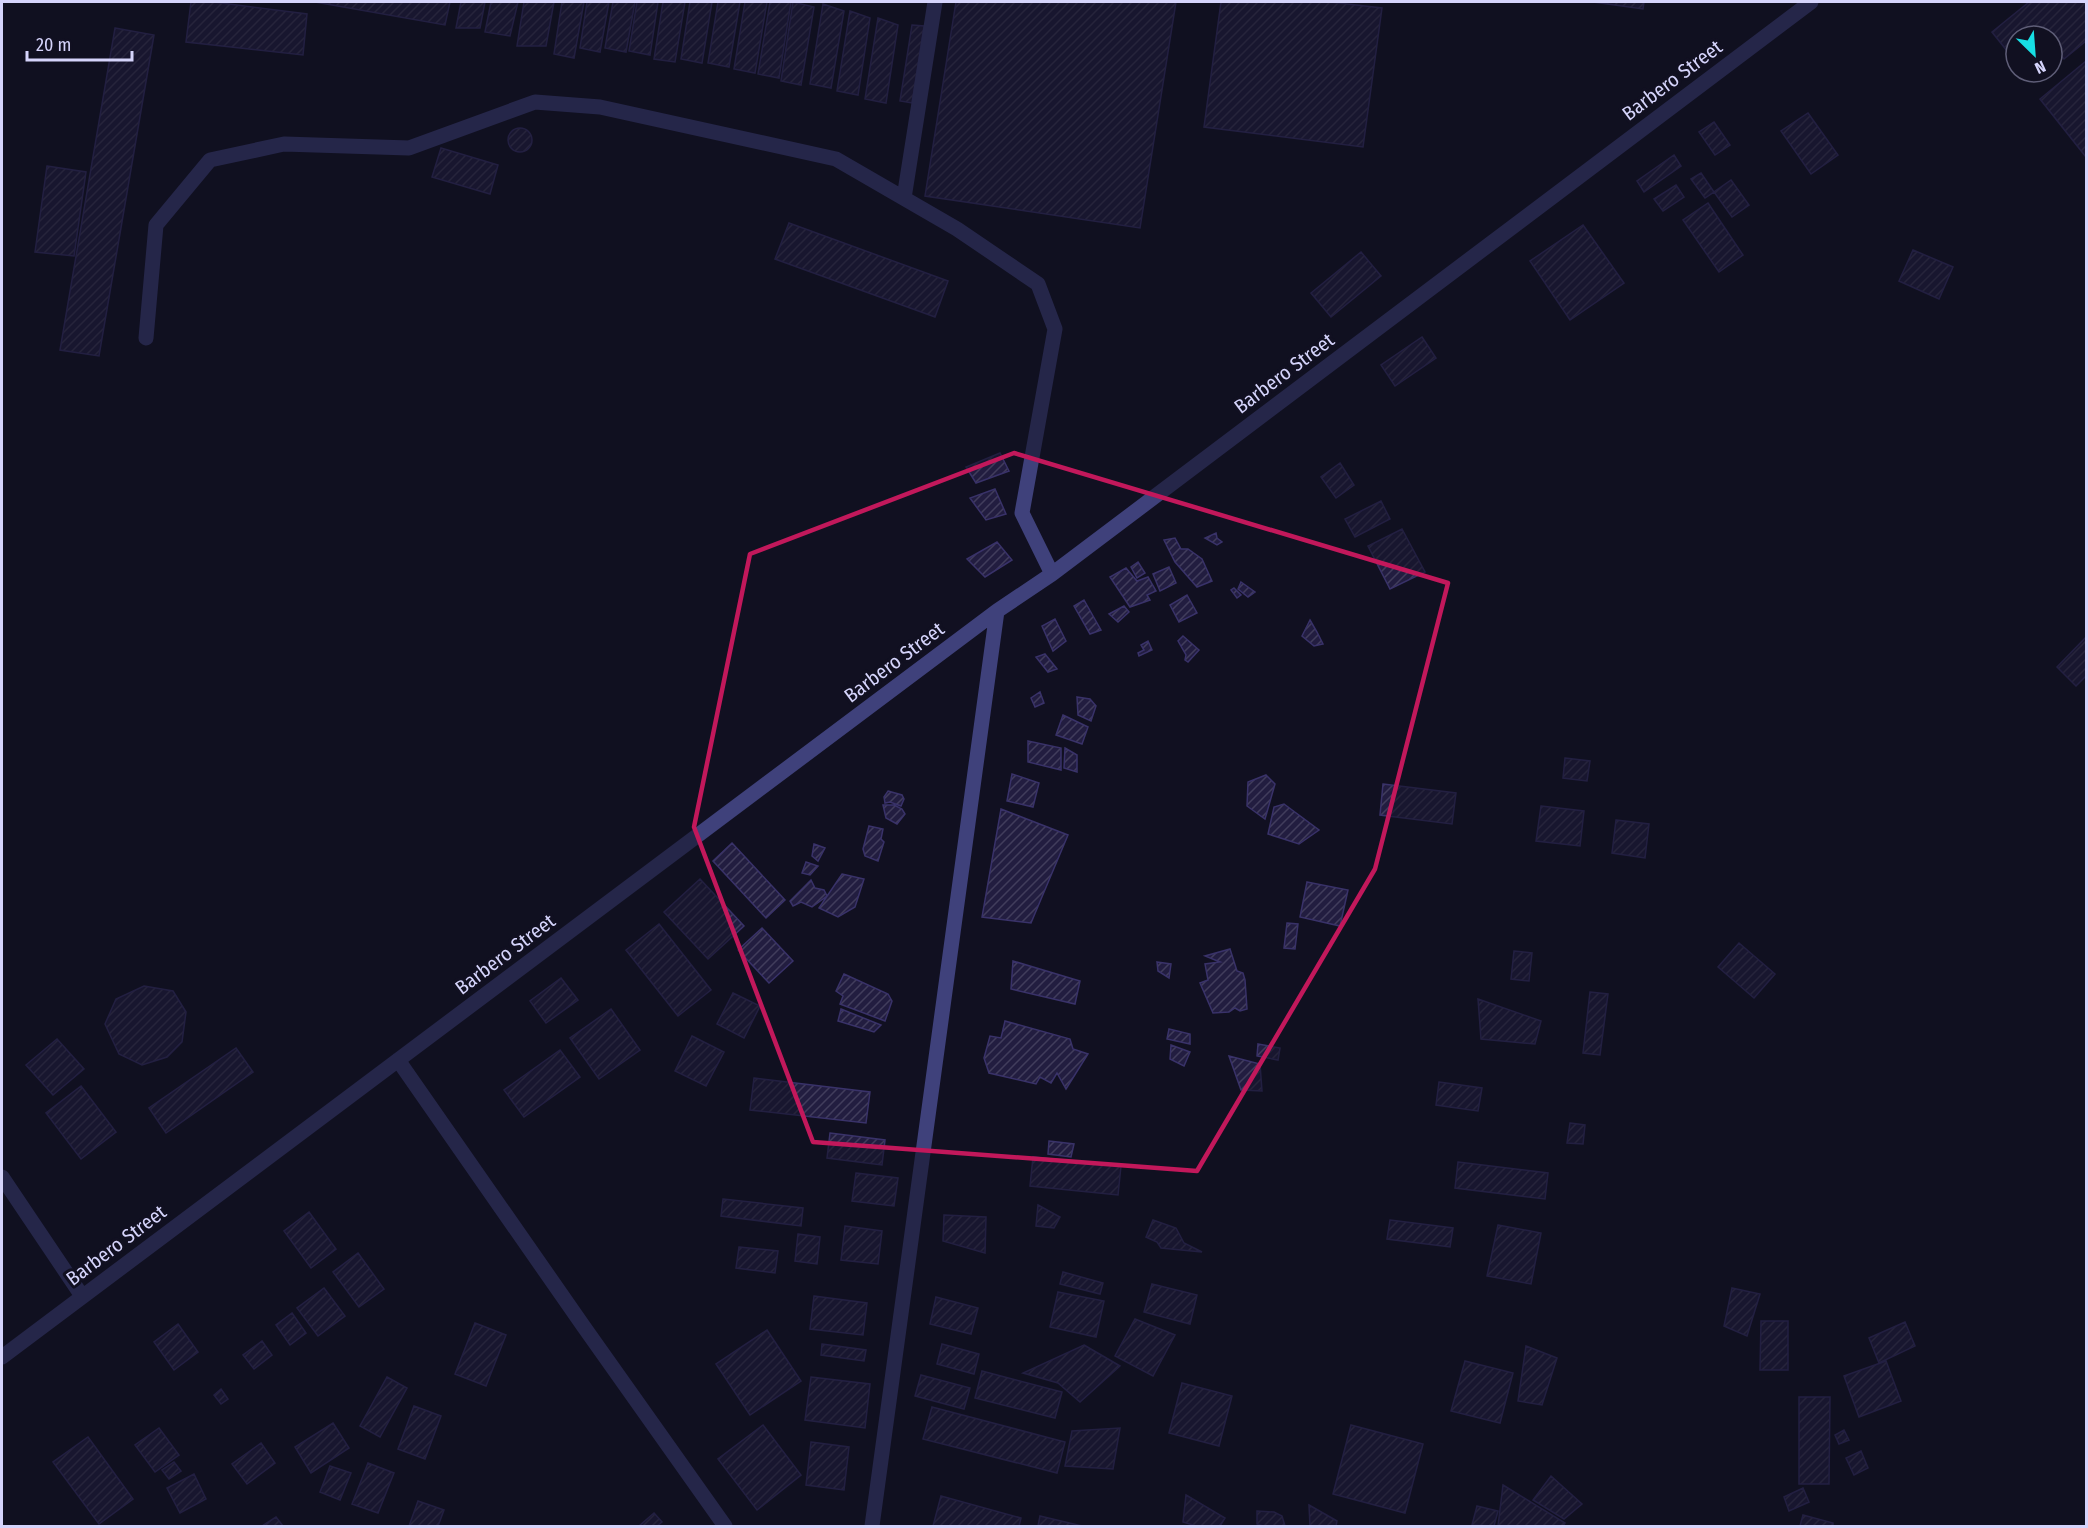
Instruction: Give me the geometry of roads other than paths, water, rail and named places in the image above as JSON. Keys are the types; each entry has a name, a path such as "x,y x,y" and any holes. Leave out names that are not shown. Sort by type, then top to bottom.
{"street":[{"path":"904,198 934,2"},
{"name":"Barbero Street","path":"2,1357 998,610 1052,573 1811,2"},
{"path":"146,338 156,225 210,160 284,144 409,148 535,102 600,107 836,159 957,228 1038,284 1055,329 1022,513 1052,573"},
{"path":"872,1527 998,610"},
{"path":"398,1060 725,1527"},
{"path":"2,1177 82,1296"}]}
